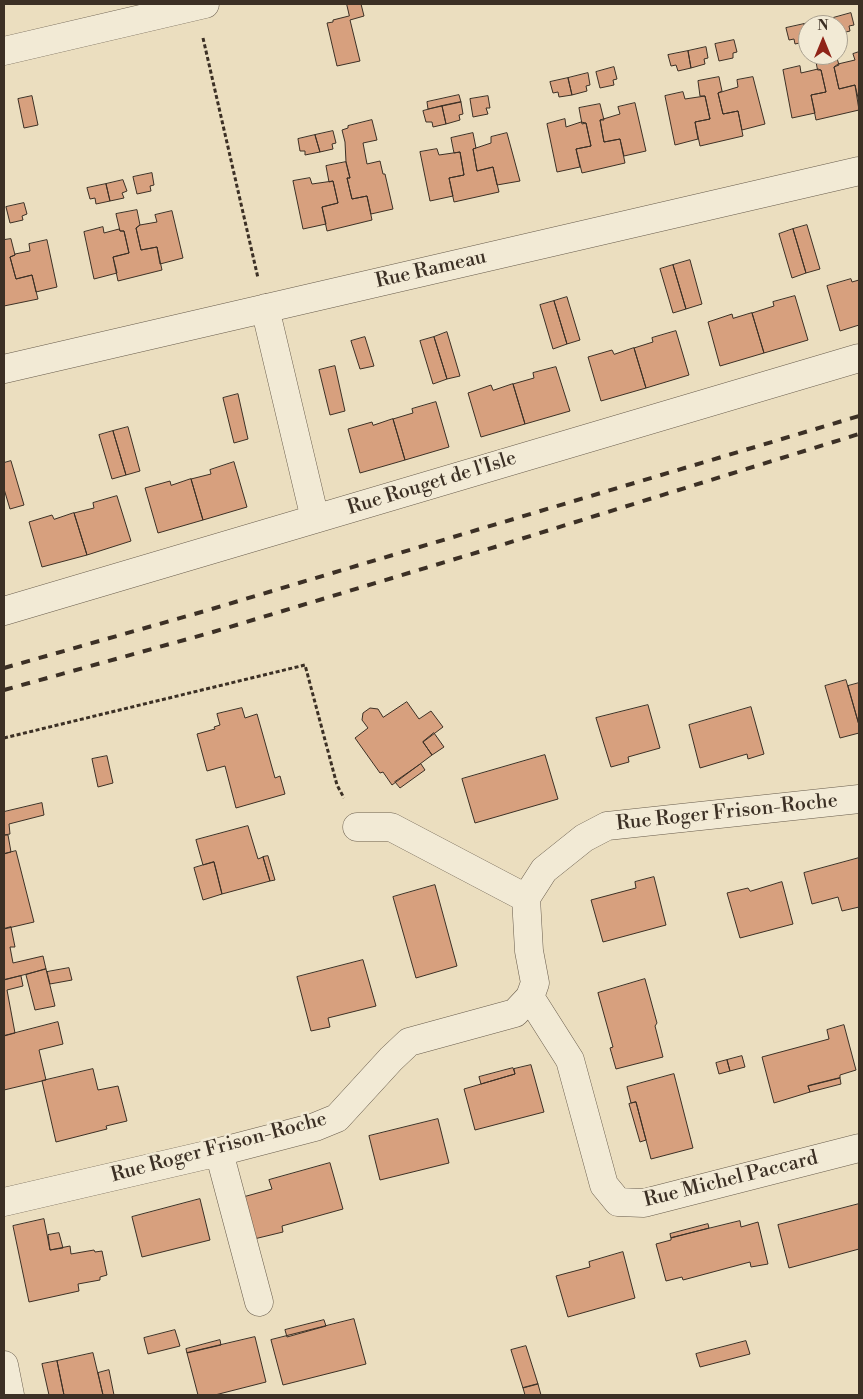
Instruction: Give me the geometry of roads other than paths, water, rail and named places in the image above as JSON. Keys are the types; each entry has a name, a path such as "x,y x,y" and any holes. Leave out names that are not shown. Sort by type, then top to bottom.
{"street":[{"path":"4,51 200,5"},
{"name":"Rue Rameau","path":"4,369 859,170"},
{"path":"265,308 315,519"},
{"name":"Rue Rouget de l'Isle","path":"4,611 859,358"},
{"name":"Rue Roger Frison-Roche","path":"526,898 544,870 584,838 607,826 859,799"},
{"path":"357,827 391,827 526,898 529,951 535,983 530,997"},
{"name":"Rue Roger Frison-Roche","path":"4,1202 219,1152 315,1127 337,1118 409,1042 515,1013 530,997"},
{"name":"Rue Michel Paccard","path":"530,997 570,1060 604,1185 618,1202 644,1203 859,1148"},
{"path":"219,1152 259,1302"},
{"path":"4,1365 10,1395"}],"railway":[{"path":"4,668 205,611 859,416"},
{"path":"4,690 213,632 859,434"}]}
